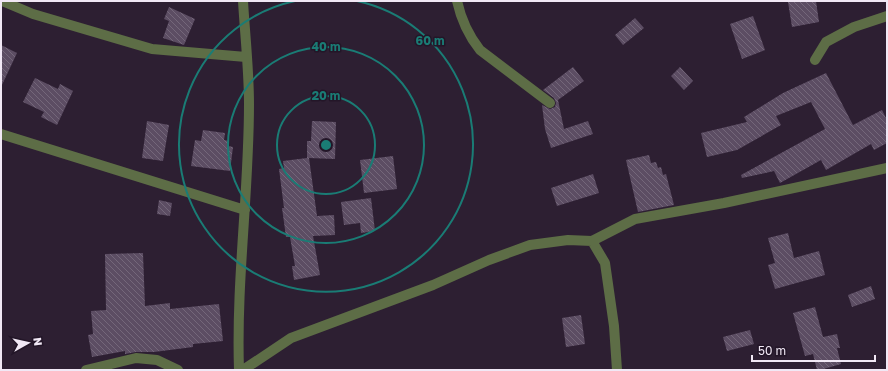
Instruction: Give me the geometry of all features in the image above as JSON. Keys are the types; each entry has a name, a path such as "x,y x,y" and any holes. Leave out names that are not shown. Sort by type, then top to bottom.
{"street":[{"path":"2,1 33,14 152,49 246,57"},
{"path":"239,370 238,332 249,103 243,1"},
{"path":"457,1 460,16 471,39 480,50 550,103"},
{"path":"815,60 826,42 854,28 887,16"},
{"path":"1,134 245,210"},
{"path":"243,370 291,338 433,285 489,260 530,245 568,240 592,241 635,219 717,205 887,168"},
{"path":"592,241 605,263 614,326 617,370"},
{"path":"86,370 136,358 157,360 178,370"}],"building":[{"path":"816,1 819,22 792,27 788,2"},
{"path":"169,7 195,19 184,45 163,38 169,21 164,19"},
{"path":"753,16 765,50 742,59 730,24"},
{"path":"635,18 644,28 623,45 615,35"},
{"path":"1,45 17,53 1,87"},
{"path":"573,67 584,81 558,100 564,129 588,121 593,134 551,148 545,129 542,105 550,109 555,107 556,103 554,98 543,90"},
{"path":"680,67 693,81 684,90 671,76"},
{"path":"826,73 853,125 882,110 887,120 887,143 874,150 871,144 826,170 821,160 780,183 774,171 742,178 741,175 825,129 811,102 776,116 781,125 737,150 707,157 701,133 747,122 744,117 783,93"},
{"path":"35,78 58,89 60,84 73,91 57,125 41,117 44,112 23,102"},
{"path":"147,121 169,125 163,161 142,158"},
{"path":"312,121 336,122 335,159 309,158 317,216 334,215 335,235 313,236 320,275 294,280 292,266 295,266 290,237 286,237 279,169 284,168 283,161 307,158 307,141 311,141"},
{"path":"203,130 225,133 224,140 229,141 228,146 233,147 230,171 191,166 195,140 201,141"},
{"path":"649,155 651,163 656,162 658,168 661,167 663,175 666,174 674,205 638,212 626,160"},
{"path":"393,156 397,189 364,193 360,160"},
{"path":"593,174 599,193 557,206 551,188"},
{"path":"371,198 375,231 361,233 360,223 344,225 341,202"},
{"path":"159,200 172,203 170,216 157,214"},
{"path":"788,233 794,258 819,251 825,275 775,289 768,265 775,263 768,238"},
{"path":"143,253 145,306 170,303 170,309 219,304 223,341 193,344 193,347 154,352 136,352 125,354 125,351 92,357 88,335 93,334 91,311 106,310 105,254"},
{"path":"871,286 875,299 852,307 848,295"},
{"path":"815,307 823,337 837,334 840,348 837,348 841,364 820,370 817,370 813,354 805,356 793,313"},
{"path":"581,315 585,344 566,347 562,318"},
{"path":"750,330 754,344 727,351 723,337"}]}
